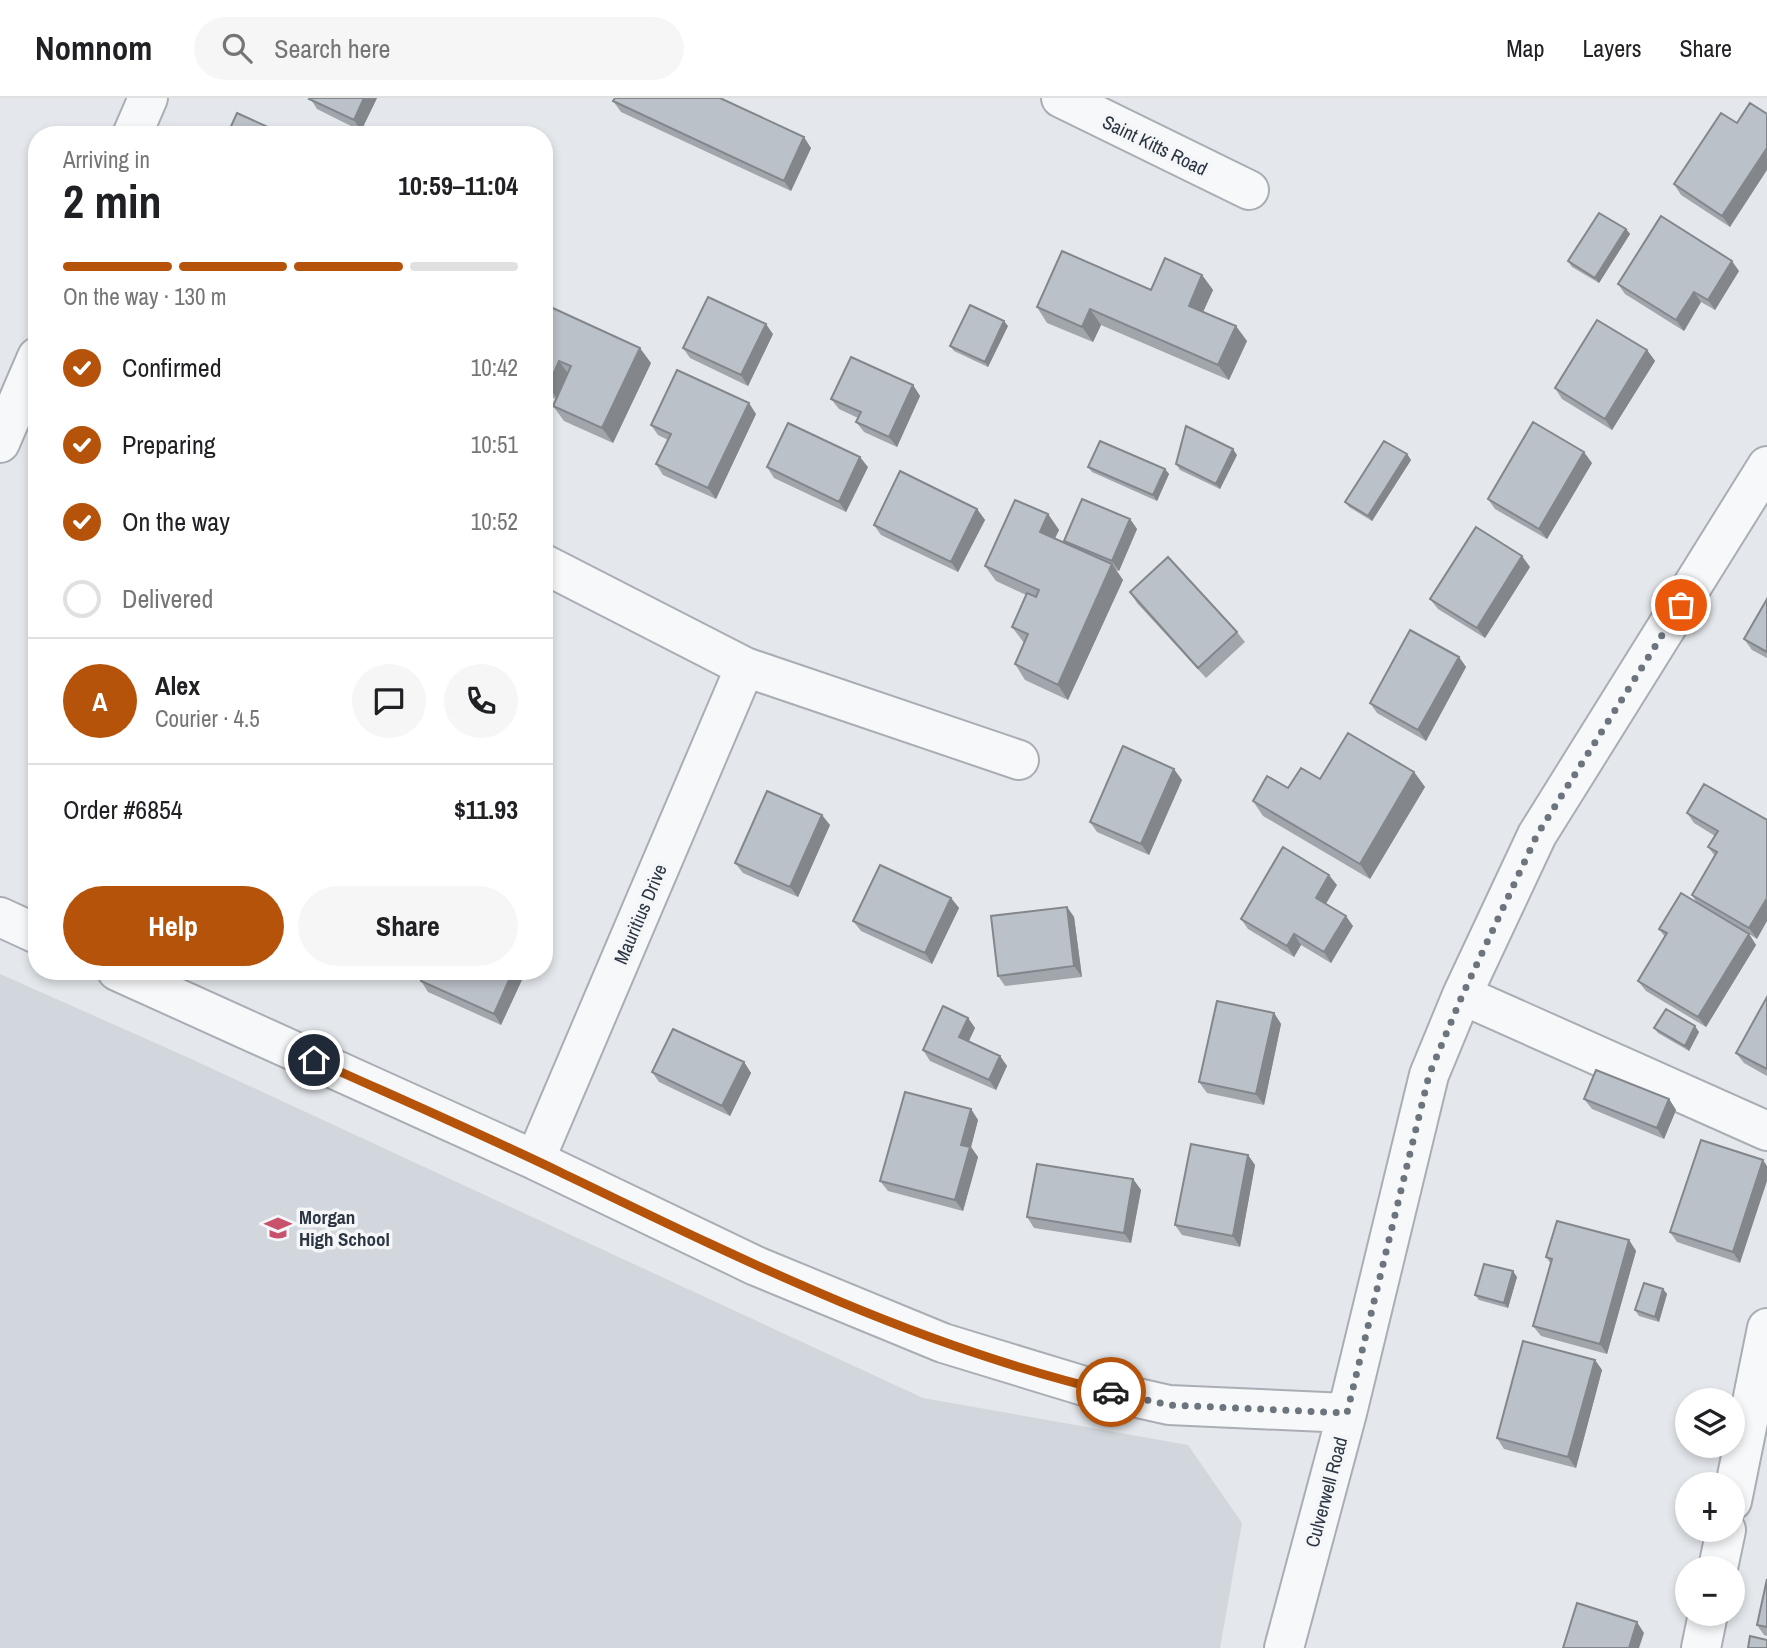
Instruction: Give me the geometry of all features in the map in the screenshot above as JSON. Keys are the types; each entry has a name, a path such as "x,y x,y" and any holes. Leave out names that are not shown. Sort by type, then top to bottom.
{"street":[{"path":"136,126 148,98"},
{"name":"Saint Kitts Road","path":"1061,98 1249,190"},
{"path":"0,443 28,379"},
{"name":"Culverwell Road","path":"1284,1648 1347,1413 1429,1075 1462,996 1537,835 1767,466"},
{"path":"553,569 746,667 1018,760"},
{"name":"Mauritius Drive","path":"535,1160 746,667"},
{"path":"0,917 28,930"},
{"path":"137,980 535,1160 756,1266 955,1347 1084,1385 1169,1405 1347,1413"},
{"path":"1462,996 1767,1131"},
{"path":"1738,1472 1767,1328"},
{"path":"1701,1648 1706,1626"}],"shaded area":[{"name":"Morgan High School","path":"0,974 189,1058 923,1398 1188,1445 1242,1523 1220,1648 0,1648"}],"building":[{"path":"310,98 364,98 354,120"},
{"path":"615,98 720,98 804,137 784,181 613,101"},
{"path":"1750,103 1767,114 1767,148 1722,216 1674,184 1721,113 1737,123"},
{"path":"237,113 266,126 231,126"},
{"path":"1599,213 1626,229 1595,278 1568,261"},
{"path":"1661,216 1732,261 1708,300 1694,292 1676,320 1618,284"},
{"path":"1062,251 1151,290 1165,258 1202,275 1189,306 1236,326 1218,365 1090,309 1082,327 1037,307"},
{"path":"708,297 766,324 741,375 683,348"},
{"path":"970,305 1004,321 985,362 950,346"},
{"path":"553,308 640,348 602,428 553,406 571,366 559,361 553,375"},
{"path":"1597,320 1647,350 1605,419 1555,388"},
{"path":"851,357 913,385 889,437 856,422 861,412 831,399"},
{"path":"677,370 749,403 708,488 656,464 671,434 651,425"},
{"path":"1533,422 1584,452 1539,529 1488,499"},
{"path":"788,423 860,457 839,502 767,467"},
{"path":"1186,426 1233,449 1216,484 1176,464"},
{"path":"1100,441 1165,469 1153,495 1088,467"},
{"path":"1384,441 1407,454 1368,516 1345,502"},
{"path":"900,471 977,509 951,562 874,525"},
{"path":"1082,499 1130,519 1112,561 1064,541"},
{"path":"1015,500 1048,514 1040,532 1112,564 1058,685 1015,664 1028,634 1012,627 1027,593 1036,597 1039,590 985,566"},
{"path":"1476,527 1522,556 1477,628 1430,599"},
{"path":"1168,557 1237,632 1198,668 1130,592"},
{"path":"1767,599 1767,652 1744,639"},
{"path":"1410,630 1459,657 1418,730 1370,703"},
{"path":"1348,733 1414,772 1360,864 1253,801 1267,776 1288,788 1301,768 1320,779"},
{"path":"1123,746 1174,769 1141,844 1090,822"},
{"path":"1704,784 1767,820 1767,898 1749,928 1692,895 1717,852 1708,847 1718,831 1687,813"},
{"path":"767,791 822,815 790,887 735,863"},
{"path":"1283,847 1329,875 1316,898 1346,916 1324,952 1294,934 1287,946 1241,919"},
{"path":"880,865 951,898 925,953 853,921"},
{"path":"1681,893 1749,934 1698,1017 1638,981 1667,933 1659,929"},
{"path":"1067,907 1074,966 998,976 991,916"},
{"path":"421,980 509,980 494,1014"},
{"path":"1767,997 1767,1069 1736,1053"},
{"path":"1217,1001 1274,1013 1256,1094 1199,1082"},
{"path":"943,1006 968,1018 959,1037 1000,1056 989,1080 923,1050"},
{"path":"1666,1009 1695,1026 1685,1046 1654,1028"},
{"path":"673,1029 744,1062 722,1106 652,1072"},
{"path":"1596,1070 1669,1099 1657,1128 1584,1099"},
{"path":"905,1092 971,1109 961,1145 970,1147 955,1200 880,1181"},
{"path":"1701,1140 1763,1160 1733,1252 1670,1232"},
{"path":"1191,1144 1248,1155 1233,1236 1175,1225"},
{"path":"1037,1164 1133,1179 1124,1233 1027,1217"},
{"path":"1557,1221 1629,1240 1600,1344 1533,1326 1552,1259 1546,1257"},
{"path":"1484,1264 1513,1271 1504,1303 1475,1295"},
{"path":"1644,1283 1663,1289 1655,1317 1635,1310"},
{"path":"1523,1341 1595,1360 1568,1457 1497,1438"},
{"path":"1767,1579 1767,1627 1757,1625"},
{"path":"1577,1603 1637,1622 1629,1648 1563,1648"},
{"path":"1750,1636 1767,1640 1767,1648 1748,1648"}],"way so far":[{"path":"1111,1392 1169,1405 1347,1413 1429,1075 1462,996 1537,835 1681,605"}],"place":[{"name":"Morgan High School","path":"278,1228"}],"route":[{"path":"314,1060 535,1160 756,1266 943,1343 1111,1392"}]}
